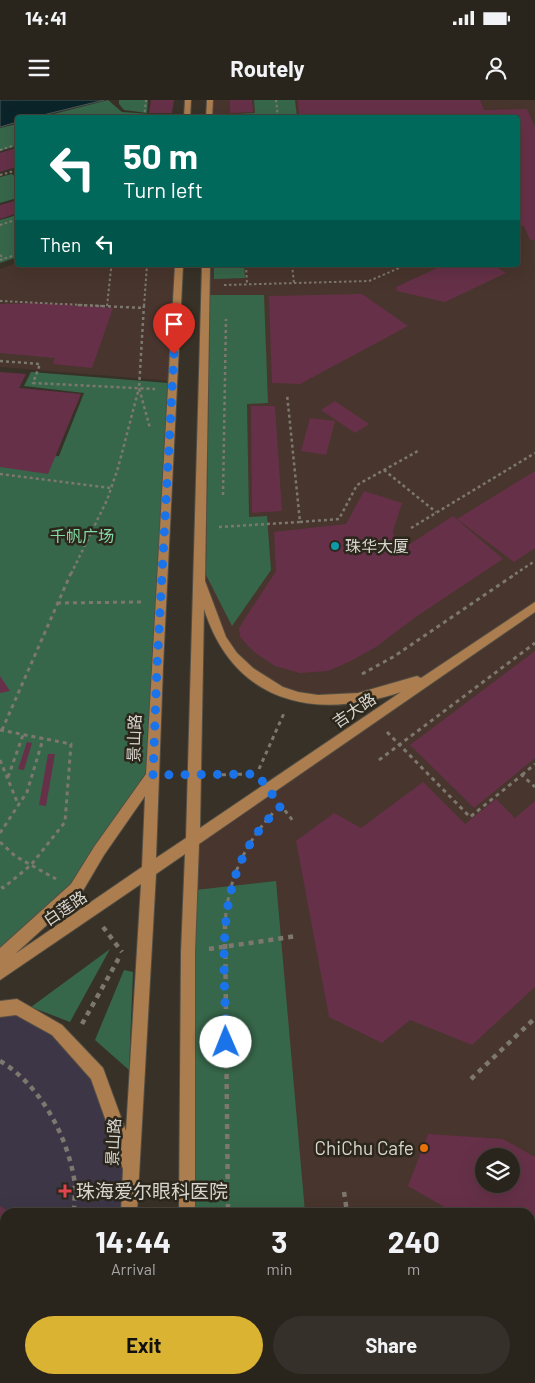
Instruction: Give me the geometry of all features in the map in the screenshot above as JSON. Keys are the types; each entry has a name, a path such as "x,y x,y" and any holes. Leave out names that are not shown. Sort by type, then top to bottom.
{"main road":[{"path":"187,115 188,100"},
{"path":"209,115 210,100"},
{"name":"景山路","path":"130,1208 179,267"},
{"path":"187,1208 188,952 195,775 206,267"},
{"path":"200,577 221,638 231,655 248,672 270,687 292,696 310,700 337,702 389,692 436,674"},
{"name":"吉大路","path":"192,841 535,606"},
{"path":"0,958 76,889 99,851 153,775"},
{"name":"白莲路","path":"0,973 192,841"},
{"path":"0,1009 17,1007 58,1030 98,1074 131,1169"}],"path":[{"path":"144,115 146,100"},
{"path":"276,100 278,115"},
{"path":"238,111 239,115"},
{"path":"0,150 15,145"},
{"path":"0,176 15,172"},
{"path":"0,225 15,221"},
{"path":"0,255 4,259"},
{"path":"0,260 15,255"},
{"path":"107,306 110,267"},
{"path":"0,884 3,888 30,865 64,822 71,744 43,740 1,730 56,603 107,500 111,488 139,388 147,267"},
{"path":"246,267 247,284"},
{"path":"292,267 294,283"},
{"path":"206,285 370,281 402,267"},
{"path":"226,285 226,295"},
{"path":"0,302 144,308"},
{"path":"223,498 226,315"},
{"path":"0,361 40,364 33,383 172,390"},
{"path":"139,388 152,437"},
{"path":"288,394 300,522"},
{"path":"200,528 339,519 357,485 418,451"},
{"path":"410,528 535,453"},
{"path":"384,470 436,512"},
{"path":"0,474 111,488"},
{"path":"222,536 223,517"},
{"path":"356,677 393,657 535,561"},
{"path":"56,603 143,602 144,593"},
{"path":"379,760 535,643"},
{"path":"195,775 257,774 292,696"},
{"path":"380,737 395,727"},
{"path":"387,732 470,816 535,764"},
{"path":"7,778 23,735"},
{"path":"0,833 26,792 43,740"},
{"path":"0,760 19,805"},
{"path":"522,774 535,787"},
{"path":"268,789 293,821"},
{"path":"228,1208 226,910 235,874 250,844 266,820 289,800"},
{"path":"0,842 15,856 76,889"},
{"path":"471,1079 535,1018"},
{"path":"0,1061 23,1078 36,1093 58,1129 73,1175 74,1208"},
{"path":"344,1192 346,1208"}],"shaded area":[{"path":"210,100 535,100 535,1208 188,1208 193,841 435,674 336,701 271,686 232,655 200,577 206,267 520,267 520,115 209,115"},
{"path":"15,264 15,267 179,267 172,381 0,367 0,269"},
{"name":"珠海爱尔眼科医院","path":"16,1008 57,1031 97,1074 131,1169 129,1208 0,1208 0,1009"}],"green space":[{"path":"108,100 122,112 165,115 50,115"},
{"path":"119,100 148,100 147,113 124,110 119,104"},
{"path":"254,100 295,100 297,115 237,115 255,113"},
{"path":"15,124 15,147 0,151 0,128"},
{"path":"12,174 15,177 15,199 0,203 0,177"},
{"path":"15,216 15,258 0,263 0,220"},
{"path":"214,267 244,267 245,278 214,279"},
{"path":"210,295 264,295 268,403 247,404 249,517 267,516 271,570 232,626 206,575"},
{"name":"千帆广场","path":"31,372 168,383 151,764 72,891 0,957 0,460 59,456 84,393 24,386"},
{"path":"276,881 305,1208 192,1208 195,890"},
{"path":"110,949 70,1022 31,1007"},
{"path":"124,970 133,972 129,1070 95,1040"}],"water":[{"path":"0,100 104,100 43,115 15,115 15,123 0,127"}],"building":[{"path":"151,100 174,100 172,113 149,113"},
{"path":"230,100 252,100 253,112 230,113"},
{"path":"298,100 480,100 484,110 527,109 535,127 535,240 530,240 524,226 520,226 520,115 299,115"},
{"path":"15,148 15,167 0,172 0,153"},
{"path":"15,201 15,214 0,219 0,205"},
{"path":"501,267 498,268 506,273 445,302 397,291 396,287 437,268"},
{"path":"362,294 408,326 300,384 272,383 269,296"},
{"path":"39,303 113,308 92,368 53,364 55,358 0,353 0,304"},
{"path":"0,372 26,374 19,388 81,394 48,474 0,467"},
{"path":"335,401 369,424 355,433 321,410"},
{"path":"251,406 275,406 282,511 252,513"},
{"path":"310,418 335,421 326,455 301,451"},
{"path":"535,471 535,548 514,562 457,519"},
{"path":"364,491 402,503 393,531 396,553 453,516 503,559 417,616 376,647 351,661 328,671 300,673 275,666 254,652 240,637 239,628 276,571 274,532 346,524"},
{"path":"535,651 535,758 474,808 410,745"},
{"path":"0,676 10,691 0,693"},
{"path":"27,742 32,743 24,770 18,769"},
{"path":"48,754 55,754 46,806 39,805"},
{"path":"423,782 465,824 496,799 515,818 535,801 535,987 472,1045 410,1020 382,1043 329,1017 296,841 334,813 361,828"},
{"path":"428,1134 503,1139 519,1148 475,1148 475,1193 520,1193 520,1149 535,1157 535,1208 446,1208 408,1186"}],"place":[{"name":"珠华大厦","path":"335,546"},
{"name":"ChiChu Cafe","path":"424,1148"},
{"name":"珠海爱尔眼科医院","path":"65,1191"}],"route":[{"path":"174,354 153,775 257,774 281,806 266,820 250,844 235,874 226,910 226,1042"}]}
